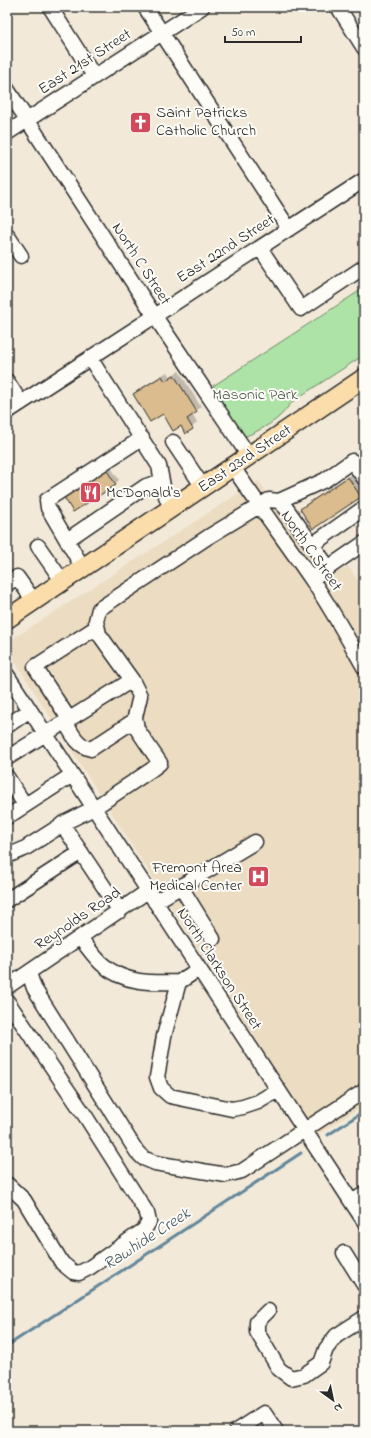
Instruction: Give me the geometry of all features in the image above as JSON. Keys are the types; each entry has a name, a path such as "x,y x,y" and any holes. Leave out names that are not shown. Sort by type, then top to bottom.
{"main road":[{"name":"East 23rd Street","path":"7,620 364,378"}],"street":[{"path":"50,7 94,76"},
{"path":"146,7 289,229"},
{"name":"East 21st Street","path":"7,133 202,7"},
{"path":"338,7 364,48"},
{"name":"North C Street","path":"7,89 154,315 249,456"},
{"name":"East 22nd Street","path":"7,412 154,315 364,180"},
{"path":"7,235 21,256"},
{"path":"260,248 301,308 364,267"},
{"path":"90,358 159,466 171,509"},
{"path":"7,381 21,403"},
{"path":"84,568 48,508 47,500 142,438"},
{"path":"174,442 203,487"},
{"path":"7,856 24,849 62,824 94,808 151,770 160,762 137,729 135,717 140,696 132,680 99,634 96,621 99,609 208,537 269,500 279,501 324,480 352,461 364,478"},
{"name":"North C Street","path":"233,467 258,506 312,579 361,662"},
{"path":"67,540 146,486 162,481"},
{"path":"279,501 286,508 328,567"},
{"path":"312,545 364,508"},
{"path":"312,579 364,543"},
{"path":"38,546 63,582"},
{"path":"7,584 17,577 34,601"},
{"path":"97,626 35,667 67,720 78,743 84,748 91,749 135,720"},
{"name":"North Clarkson Street","path":"7,675 364,1221"},
{"path":"7,758 132,680"},
{"path":"7,725 30,710"},
{"path":"7,817 72,775"},
{"path":"7,777 25,805"},
{"path":"62,824 120,911"},
{"name":"Reynolds Road","path":"7,987 120,911 152,897 181,887 254,842"},
{"path":"7,900 81,852"},
{"path":"181,887 213,939"},
{"path":"80,938 102,964 114,974 127,979 149,983 179,982 199,969"},
{"path":"29,973 34,988 137,1152 143,1158 155,1163 226,1175 242,1171 364,1091"},
{"path":"179,982 164,1036 158,1076 161,1088 170,1096 232,1109 258,1102 278,1090"},
{"path":"7,1001 86,1117 147,1213 149,1222 144,1230 89,1268 79,1273 73,1272 62,1263 24,1200 7,1184"},
{"path":"352,1202 364,1194"},
{"path":"344,1253 364,1285"},
{"path":"268,1311 257,1322 257,1332 280,1369 291,1378 304,1375 321,1363 326,1349 336,1336 364,1318"},
{"path":"236,1431 264,1413 276,1431"}],"shaded area":[{"name":"Fremont Area Medical Center","path":"258,481 319,561 341,571 348,566 364,590 364,1105 317,1135 7,649 11,640"}],"green space":[{"name":"Masonic Park","path":"364,288 364,355 296,399 279,417 266,426 246,436 240,432 213,386"}],"building":[{"path":"174,375 197,412 187,419 193,429 185,434 181,426 173,431 163,414 150,422 133,394 162,376 165,381"},
{"path":"106,469 116,485 73,512 64,497 80,487 78,484"},
{"path":"348,477 361,497 313,529 300,509"}],"waterway":[{"name":"Rawhide Creek","path":"328,1135 364,1111"},
{"name":"Rawhide Creek","path":"7,1346 301,1153"}],"place":[{"name":"Saint Patricks Catholic Church","path":"140,122"},
{"name":"McDonald's","path":"90,493"},
{"name":"Fremont Area Medical Center","path":"258,877"}]}
